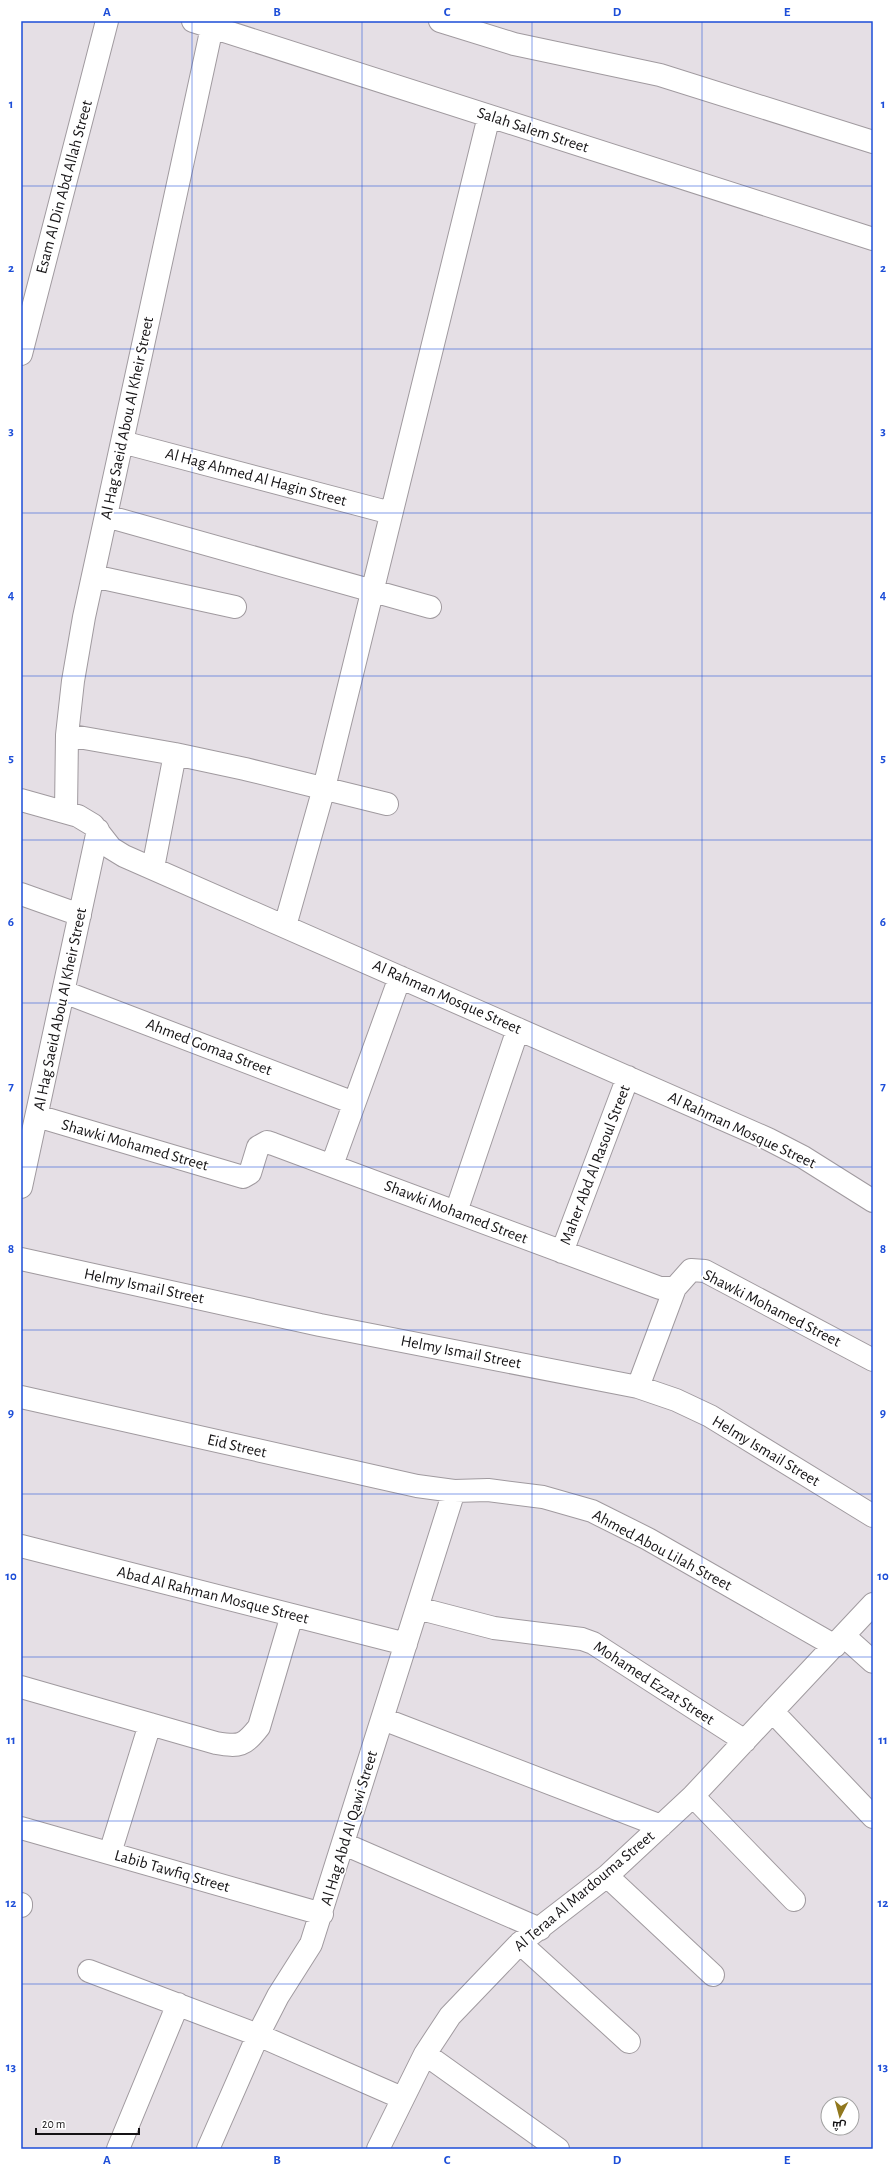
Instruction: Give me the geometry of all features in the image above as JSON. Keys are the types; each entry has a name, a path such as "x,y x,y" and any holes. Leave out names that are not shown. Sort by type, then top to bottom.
{"street":[{"name":"Esam Al Din Abd Allah Street","path":"21,354 107,21"},
{"path":"440,21 514,44 660,75 873,142"},
{"name":"Salah Salem Street","path":"202,24 873,239"},
{"name":"Al Hag Saeid Abou Al Kheir Street","path":"66,812 67,735 73,681 92,576 122,442 202,24"},
{"path":"285,926 324,788 489,116"},
{"name":"Al Hag Ahmed Al Hagin Street","path":"122,442 391,513"},
{"path":"106,516 430,607"},
{"path":"92,576 235,607"},
{"path":"67,735 175,754 387,804"},
{"path":"153,868 175,754"},
{"name":"Al Rahman Mosque Street","path":"21,800 78,816 98,830 111,848 153,868 628,1077 803,1157 873,1201"},
{"name":"Al Hag Saeid Abou Al Kheir Street","path":"22,1175 37,1116 98,830"},
{"path":"21,894 80,915"},
{"path":"332,1165 400,977"},
{"name":"Ahmed Gomaa Street","path":"64,992 354,1103"},
{"path":"456,1212 518,1029"},
{"name":"Maher Abd Al Rasoul Street","path":"562,1252 628,1077"},
{"name":"Shawki Mohamed Street","path":"37,1116 244,1177 250,1173 258,1147 267,1142 660,1288 674,1288 691,1270 705,1271 873,1360"},
{"name":"Helmy Ismail Street","path":"21,1260 320,1325 638,1387 676,1400 710,1416 873,1516"},
{"path":"638,1387 674,1288"},
{"name":"Eid Street","path":"21,1397 417,1486 454,1491"},
{"name":"Ahmed Abou Lilah Street","path":"454,1491 488,1490 544,1497 592,1511 648,1539 839,1641 873,1662"},
{"name":"Al Hag Abd Al Qawi Street","path":"208,2149 258,2035 278,1996 311,1944 322,1914 454,1491"},
{"name":"Abad Al Rahman Mosque Street","path":"21,1546 406,1644"},
{"name":"Al Teraa Al Mardouma Street","path":"378,2149 425,2054 450,2016 520,1943 607,1876 693,1796 873,1604"},
{"name":"Mohamed Ezzat Street","path":"417,1608 494,1628 582,1638 593,1643 745,1741"},
{"path":"21,1687 216,1743 236,1746 250,1738 259,1727 292,1615"},
{"path":"773,1712 873,1817"},
{"path":"383,1719 661,1826"},
{"path":"110,1853 150,1724"},
{"path":"693,1796 794,1900"},
{"name":"Labib Tawfiq Street","path":"21,1828 322,1914"},
{"path":"344,1844 540,1929"},
{"path":"607,1876 713,1975"},
{"path":"520,1943 629,2042"},
{"path":"89,1971 258,2035 402,2098"},
{"path":"118,2149 178,2004"},
{"path":"425,2054 550,2147"}]}
